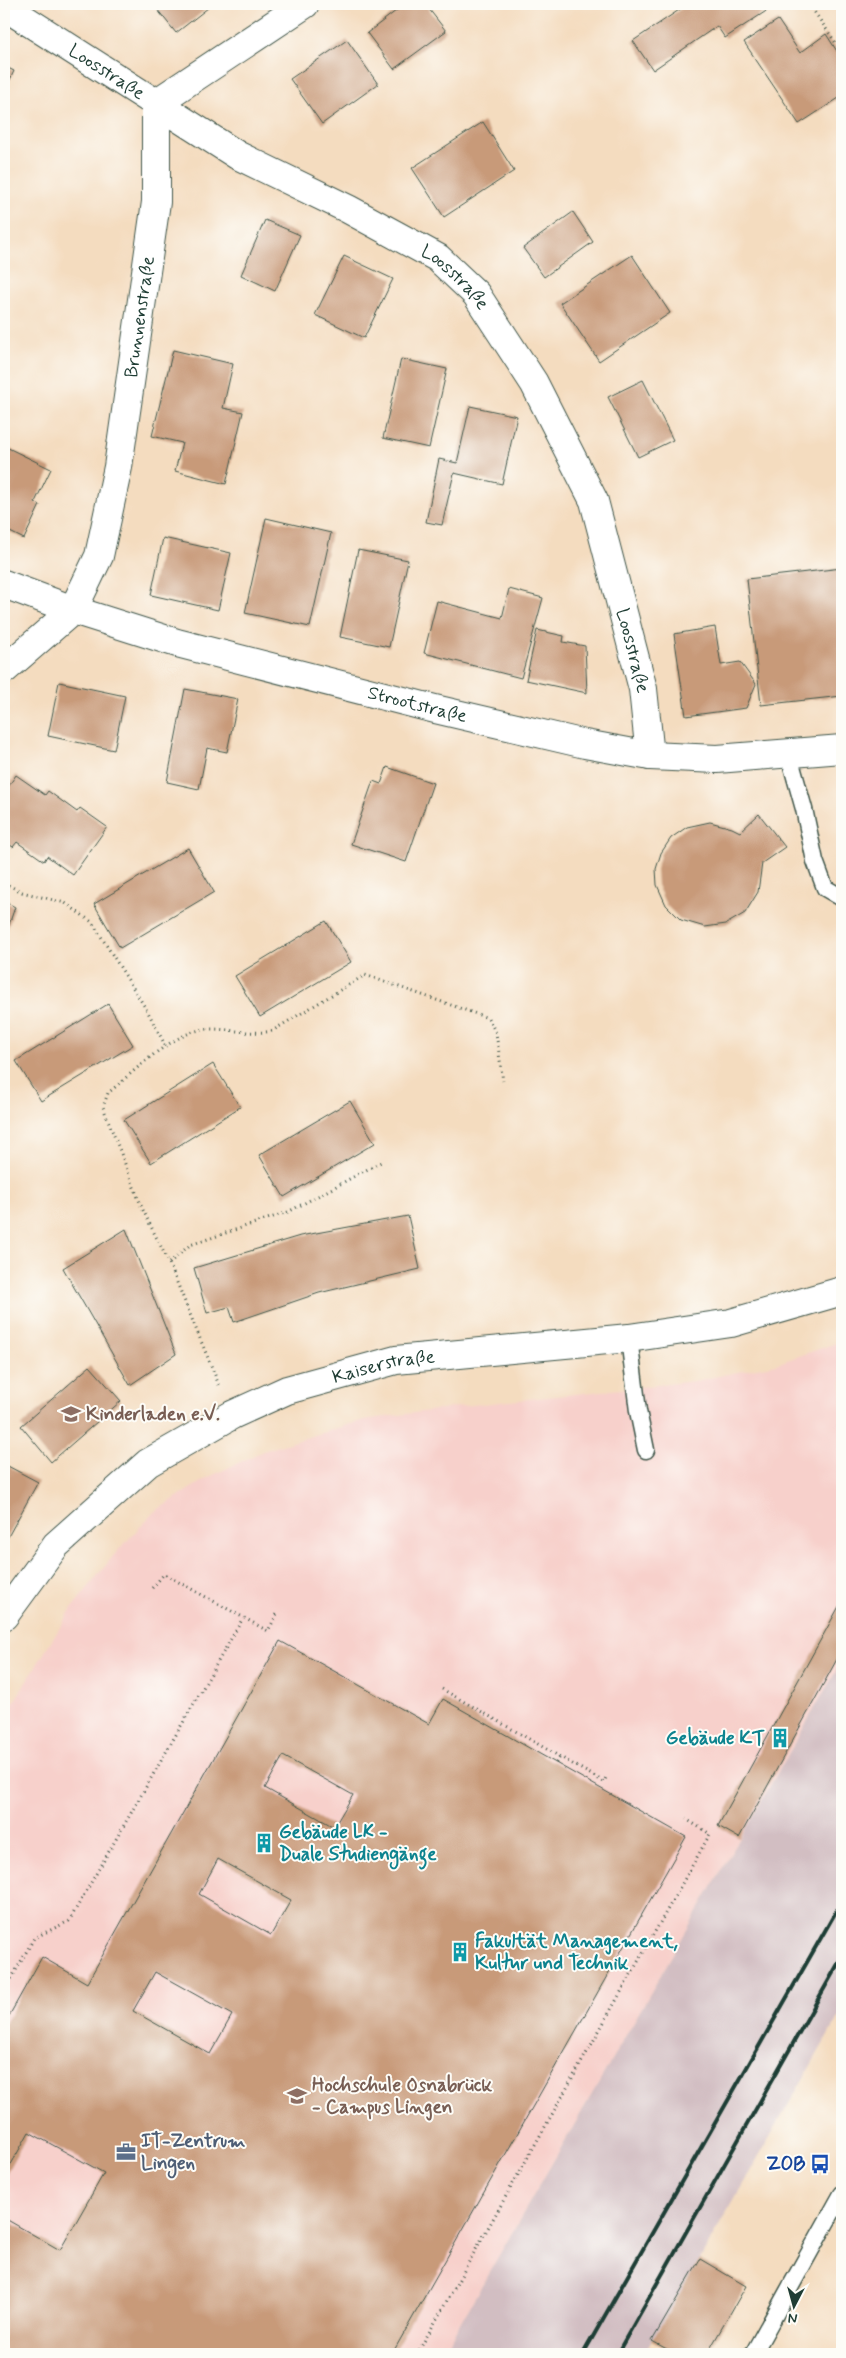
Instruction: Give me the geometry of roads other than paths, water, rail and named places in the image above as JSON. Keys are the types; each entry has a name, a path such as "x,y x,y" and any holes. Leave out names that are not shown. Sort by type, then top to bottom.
{"street":[{"path":"156,103 305,4"},
{"name":"Loosstraße","path":"4,6 237,155 348,209 438,258 476,294 534,383 594,501 643,689 650,756"},
{"name":"Brunnenstraße","path":"4,670 73,610 99,556 118,467 156,202 156,103"},
{"name":"Strootstraße","path":"4,584 73,610 177,643 426,707 585,744 650,756 717,759 842,749"},
{"name":"Kaiserstraße","path":"4,1616 56,1545 148,1463 232,1415 287,1390 396,1360 629,1338 731,1323 842,1290"}],"lane":[{"path":"788,752 815,861 824,888 842,898"},
{"path":"629,1338 638,1411 646,1450"},
{"path":"753,2354 842,2194"}],"railway":[{"path":"583,2354 842,1901"},
{"path":"617,2354 842,1957"}],"place":[{"name":"Kinderladen e.V.","path":"71,1414"},
{"name":"Gebäude KT","path":"780,1738"},
{"name":"Gebäude LK - Duale Studiengänge","path":"264,1843"},
{"name":"Fakultät Management, Kultur und Technik","path":"460,1952"},
{"name":"Hochschule Osnabrück - Campus Lingen","path":"297,2096"},
{"name":"IT-Zentrum Lingen","path":"126,2152"},
{"name":"ZOB","path":"820,2164"}]}
